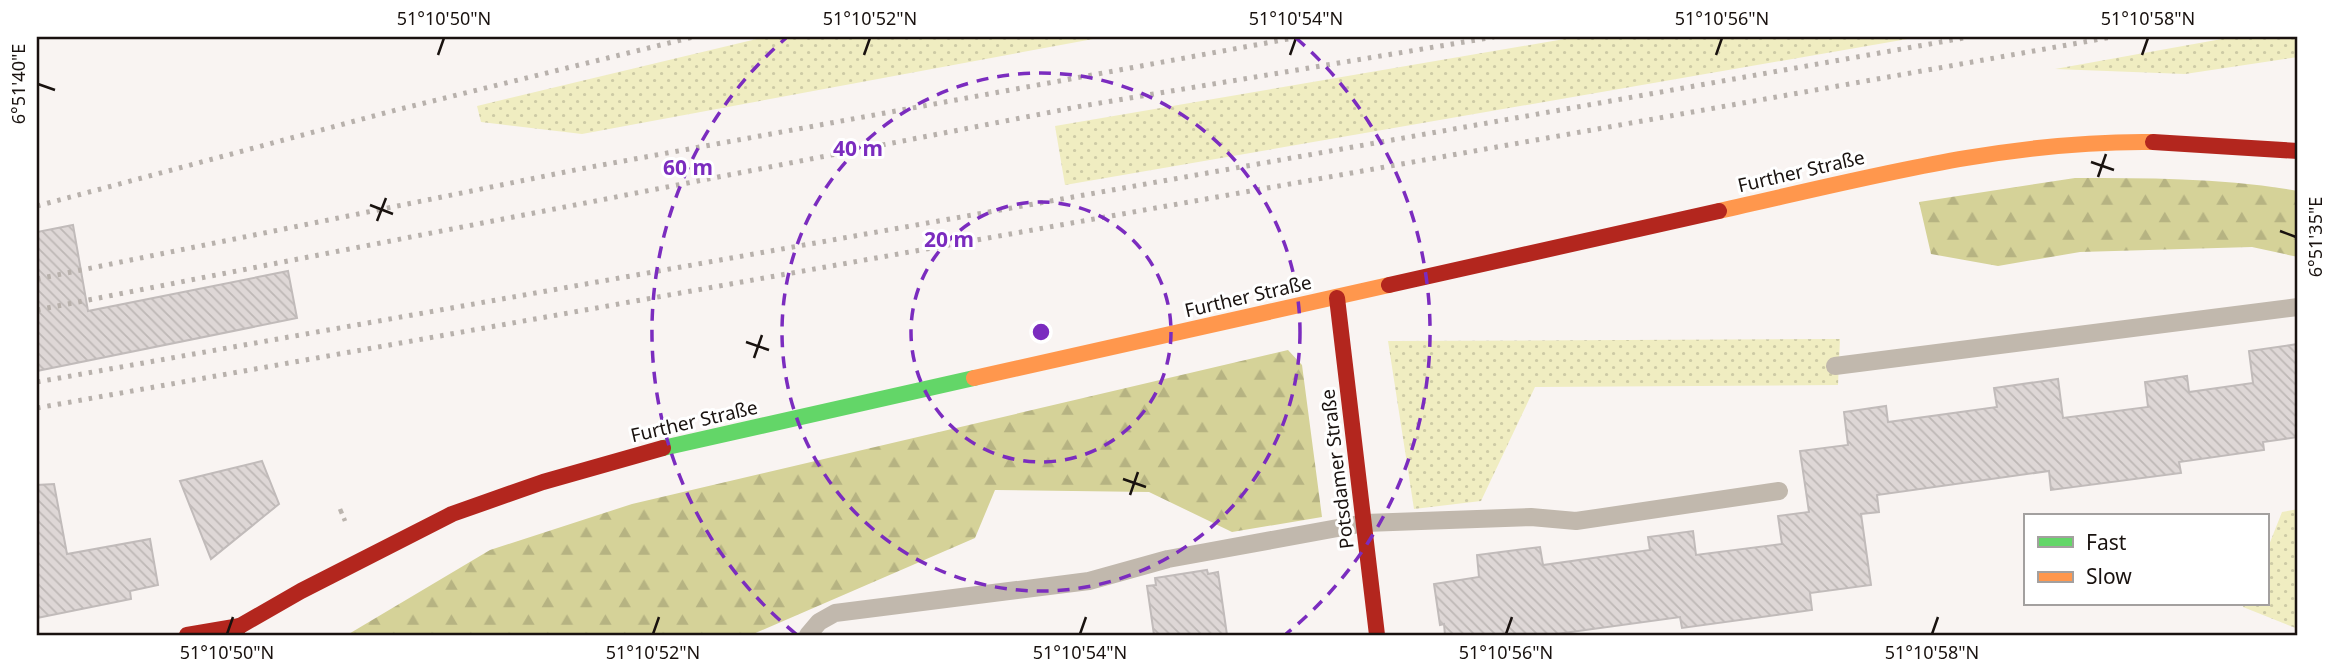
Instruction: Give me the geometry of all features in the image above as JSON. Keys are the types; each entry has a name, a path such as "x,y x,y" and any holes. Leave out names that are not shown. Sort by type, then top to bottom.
{"street":[{"name":"Further Straße","path":"187,635 236,631 346,566 452,514 543,482 667,447 1874,176 2035,146 2232,143 2298,151"},
{"name":"Potsdamer Straße","path":"1337,298 1377,635"}],"lane":[{"path":"1835,366 2298,307"},
{"path":"808,635 819,621 835,613 1089,581 1168,559 1365,523 1531,517 1576,521 1779,491"}],"shaded area":[{"path":"765,37 1104,37 582,134 481,122 477,106"},
{"path":"1576,37 1919,37 1065,185 1055,126"},
{"path":"2233,37 2298,37 2298,57 2185,74 2055,69"},
{"path":"1840,339 1838,385 1535,387 1481,501 1414,509 1388,341"},
{"path":"2298,509 2298,629 2243,607 2268,606 2268,547 2282,512"}],"green space":[{"path":"2075,178 2215,181 2298,191 2298,257 2252,247 2080,252 1998,266 1931,254 1919,202"},
{"path":"1288,350 1302,365 1322,517 1232,532 1149,492 995,490 975,538 751,635 347,635 490,550 632,504"}],"building":[{"path":"73,225 88,311 288,271 297,318 37,371 37,232"},
{"path":"2298,344 2298,437 2263,442 2264,450 2179,462 2181,473 2051,490 2049,471 1877,495 1879,512 1861,514 1871,585 1810,593 1812,610 1682,628 1680,617 1549,635 1445,635 1444,624 1440,625 1434,584 1479,577 1477,555 1540,547 1543,565 1650,550 1648,537 1693,531 1696,555 1782,544 1778,516 1809,512 1800,451 1848,445 1844,412 1886,406 1888,422 1997,407 1994,388 2058,379 2063,418 2148,407 2145,382 2187,376 2189,392 2253,383 2249,351"},
{"path":"262,461 279,504 211,559 180,481"},
{"path":"54,484 67,554 150,539 158,585 130,591 131,599 37,618 37,485"},
{"path":"1207,570 1208,574 1218,572 1227,635 1154,635 1147,586 1156,585 1155,578"}],"railway":[{"path":"37,206 396,110 693,37"},
{"path":"37,279 580,169 1299,37"},
{"path":"37,310 1082,106 1494,37"},
{"path":"37,382 1969,37"},
{"path":"37,408 2112,37"}],"traffic: fast":[{"path":"663,448 974,378"}],"traffic: slow":[{"path":"1719,211 1880,175 1988,155 2043,147 2153,142"},
{"path":"974,378 1389,285"}],"traffic: jam":[{"path":"2153,142 2298,151"},
{"path":"1389,285 1719,211"},
{"path":"1337,298 1377,635"},
{"path":"231,635 240,626 301,591 452,514 543,482 663,448"},
{"path":"187,635 240,626"}]}
